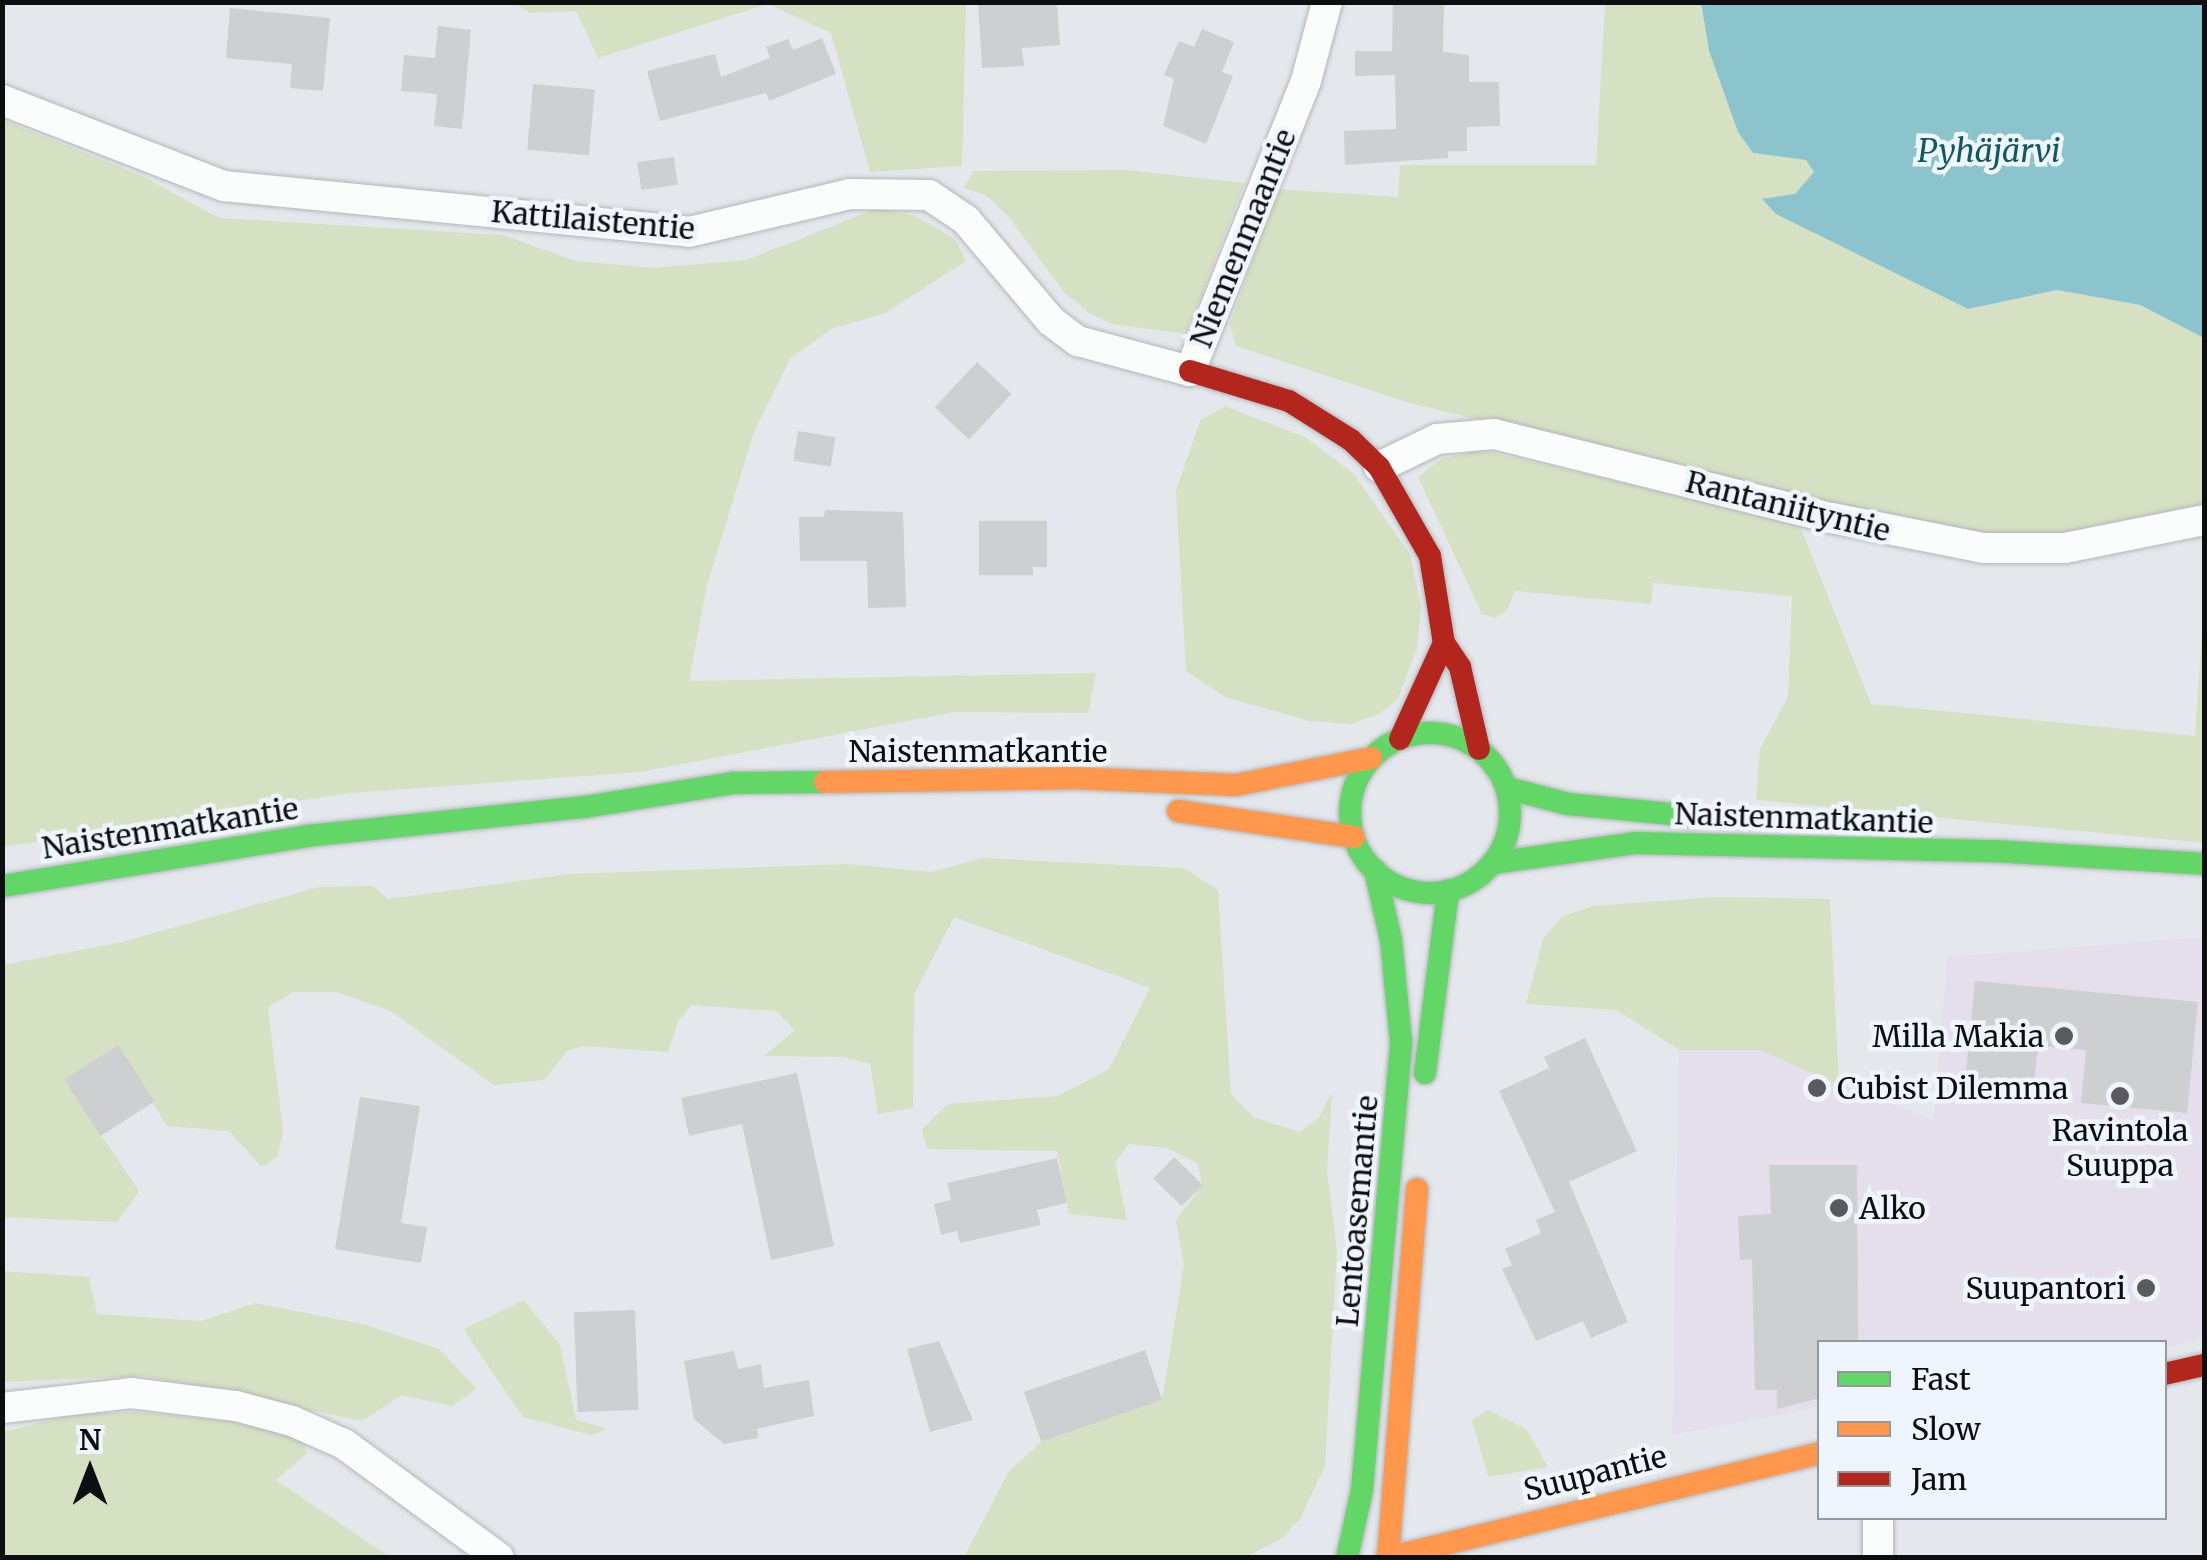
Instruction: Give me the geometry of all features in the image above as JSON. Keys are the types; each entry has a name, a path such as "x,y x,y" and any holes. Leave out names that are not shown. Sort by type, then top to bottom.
{"main road":[{"name":"Niemenmaantie","path":"1190,371 1289,401 1351,440 1379,467 1430,556 1444,643 1460,668 1479,748"},
{"path":"1400,739 1444,643"},
{"path":"1438,733 1479,748 1506,788 1509,828 1492,863 1448,890 1409,890 1375,870 1354,837 1352,798 1371,758 1400,739 1438,733"},
{"name":"Naistenmatkantie","path":"2,886 307,836 585,807 734,784 1070,778 1236,785 1371,758"},
{"name":"Naistenmatkantie","path":"1506,788 1568,804 1914,836 1994,851"},
{"name":"Naistenmatkantie","path":"585,807 728,810"},
{"path":"1148,810 1284,822 1354,837"},
{"name":"Naistenmatkantie","path":"1492,863 1636,843 1916,854 1994,851 2204,864"},
{"name":"Lentoasemantie","path":"1346,1558 1362,1490 1401,1042 1391,940 1375,870"},
{"name":"Lentoasemantie","path":"1423,1098 1448,890"},
{"name":"Lentoasemantie","path":"1388,1557 1412,1317 1418,1172"},
{"path":"2167,1373 2204,1366"},
{"name":"Suupantie","path":"1388,1557 1817,1455"}],"street":[{"name":"Niemenmaantie","path":"1190,371 1306,81 1328,2"},
{"name":"Kattilaistentie","path":"2,100 224,186 689,232 850,194 928,195 966,220 1051,321 1078,340 1190,371"},
{"name":"Rantaniityntie","path":"1379,467 1437,439 1494,434 1832,518 1984,548 2065,548 2204,520"},
{"path":"2,1408 132,1393 236,1406 292,1421 344,1444 499,1558"},
{"path":"1878,1520 1878,1558"}],"shaded area":[{"path":"2204,937 2204,1339 2167,1348 2167,1340 1817,1340 1817,1407 1672,1435 1679,1050 1760,1050 1934,1121 1947,957"}],"green space":[{"path":"514,3 966,3 962,166 870,172 831,33 768,4 598,58 576,11 530,13"},
{"path":"1605,3 1701,3 1709,51 1738,132 1753,153 1806,160 1814,172 1796,194 1764,200 1776,214 1968,309 2057,290 2140,305 2204,338 2204,510 2046,538 1990,537 1861,515 1406,402 1236,346 1230,324 1277,189 1398,197 1400,165 1596,165"},
{"path":"3,120 142,176 219,218 503,235 576,261 653,268 746,260 878,208 918,217 955,239 966,261 885,313 831,329 790,359 754,432 707,585 689,681 1096,673 1088,713 955,712 640,772 350,793 3,847"},
{"path":"1127,170 1245,183 1186,334 1112,324 1089,313 1064,292 1008,216 987,196 964,188 973,171"},
{"path":"1225,406 1305,437 1353,473 1410,554 1421,606 1417,649 1398,699 1379,714 1352,724 1310,721 1225,697 1186,671 1176,491 1200,421"},
{"path":"1482,450 1799,524 1871,704 2195,736 2204,601 2204,843 1756,800 1760,749 1788,697 1792,596 1653,583 1651,604 1515,591 1507,610 1496,618 1482,614 1418,477 1441,459"},
{"path":"983,858 1184,868 1218,890 1231,1094 1255,1118 1300,1132 1319,1117 1332,1092 1327,1170 1337,1250 1325,1466 1300,1519 1281,1539 1246,1557 964,1557 1008,1473 1041,1442 1162,1400 1184,1265 1176,1220 1202,1185 1198,1164 1167,1148 1129,1144 1115,1162 1127,1220 1069,1214 1057,1151 927,1149 922,1129 948,1104 1058,1096 1109,1069 1150,988 954,917 914,994 913,1108 878,1114 870,1064 844,1057 764,1056 795,1030 776,1011 692,1005 678,1021 668,1052 583,1046 567,1051 544,1080 494,1085 392,1012 337,992 292,992 268,1008 283,1130 278,1156 262,1167 229,1131 167,1126 118,1046 65,1081 139,1191 117,1222 3,1217 3,965 122,942 319,887 373,886 388,899 569,874 848,864 931,872"},
{"path":"1716,897 1830,899 1839,1085 1760,1050 1679,1050 1617,1010 1526,1004 1543,939 1563,916 1593,906"},
{"path":"2,1271 89,1277 97,1314 201,1321 255,1303 362,1324 439,1349 477,1389 452,1406 402,1395 362,1421 146,1376 3,1382"},
{"path":"524,1300 560,1345 576,1420 607,1429 591,1435 523,1417 464,1329"},
{"path":"1488,1410 1526,1429 1548,1467 1488,1477 1472,1420"},
{"path":"133,1412 246,1422 305,1442 306,1454 276,1480 390,1557 3,1558 3,1432 74,1414"}],"water":[{"name":"Pyhäjärvi","path":"1701,2 2204,3 2204,338 2140,305 2057,290 1968,309 1776,214 1762,199 1795,194 1814,172 1806,160 1753,153 1738,132 1709,51"}],"building":[{"path":"978,2 1057,5 1060,45 1022,48 1024,66 982,68"},
{"path":"1393,2 1444,2 1443,52 1469,55 1469,82 1499,82 1500,126 1467,127 1467,151 1448,151 1448,158 1345,165 1344,131 1396,129 1395,75 1355,76 1355,51 1392,51"},
{"path":"230,8 330,18 323,91 290,88 292,64 226,58"},
{"path":"438,26 471,30 462,129 434,126 437,94 401,91 404,55 435,58"},
{"path":"1202,29 1234,42 1222,72 1233,76 1206,144 1163,126 1174,79 1164,75 1179,41 1194,47"},
{"path":"822,38 836,74 769,101 766,93 660,121 647,71 715,54 721,77 770,58 766,47 788,39 793,50"},
{"path":"533,84 595,89 589,155 527,150"},
{"path":"674,157 678,185 641,190 637,162"},
{"path":"977,362 1011,394 969,439 935,407"},
{"path":"798,431 836,437 831,467 793,461"},
{"path":"825,510 903,512 906,607 868,608 867,561 800,561 799,517 824,517"},
{"path":"979,521 1047,521 1047,567 1033,567 1033,575 979,575"},
{"path":"1975,981 2198,1002 2187,1113 2081,1103 2086,1050 2038,1046 2032,1101 1964,1094"},
{"path":"1585,1038 1637,1151 1569,1182 1628,1322 1591,1338 1583,1321 1536,1341 1502,1269 1512,1265 1505,1249 1541,1233 1536,1220 1555,1212 1499,1091 1549,1068 1544,1057"},
{"path":"118,1045 154,1101 101,1136 64,1080"},
{"path":"797,1073 834,1246 771,1260 742,1124 689,1136 681,1098"},
{"path":"360,1097 420,1106 401,1223 427,1227 421,1263 335,1249"},
{"path":"1174,1157 1203,1185 1182,1206 1153,1179"},
{"path":"1057,1158 1067,1203 1037,1210 1041,1225 960,1243 957,1231 941,1235 934,1204 951,1200 947,1183"},
{"path":"1769,1165 1857,1165 1858,1340 1817,1340 1817,1399 1777,1409 1777,1390 1755,1390 1752,1259 1740,1260 1738,1216 1771,1214"},
{"path":"635,1310 638,1410 578,1412 574,1312"},
{"path":"939,1341 973,1420 930,1432 907,1349"},
{"path":"1145,1350 1162,1400 1041,1442 1024,1392"},
{"path":"734,1351 738,1369 761,1364 764,1388 809,1380 814,1416 757,1429 758,1438 724,1444 694,1419 684,1361"}],"traffic: fast":[{"path":"1430,733 1461,739 1486,757 1504,782 1510,813 1504,844 1486,869 1461,887 1430,893 1399,887 1374,869 1356,844 1350,813 1356,782 1374,757 1399,739 1430,733"},
{"path":"2,886 307,836 585,807 734,783 825,782"},
{"path":"1507,788 1568,804 1693,816"},
{"path":"1493,863 1635,843 1994,851 2204,864"},
{"path":"1347,1558 1362,1490 1401,1042 1391,940 1375,870"},
{"path":"1425,1073 1448,890"}],"traffic: slow":[{"path":"825,782 1070,778 1236,785 1371,758"},
{"path":"1178,811 1354,837"},
{"path":"1388,1558 1417,1189"},
{"path":"1387,1558 1817,1454"}],"traffic: jam":[{"path":"1190,371 1289,401 1351,440 1379,467 1430,556 1444,643 1460,667 1479,749"},
{"path":"1400,739 1444,643"},
{"path":"2167,1373 2204,1365"}],"place":[{"name":"Milla Makia","path":"2064,1036"},
{"name":"Cubist Dilemma","path":"1817,1088"},
{"name":"Ravintola Suuppa","path":"2120,1096"},
{"name":"Alko","path":"1839,1208"},
{"name":"Suupantori","path":"2146,1288"}]}
